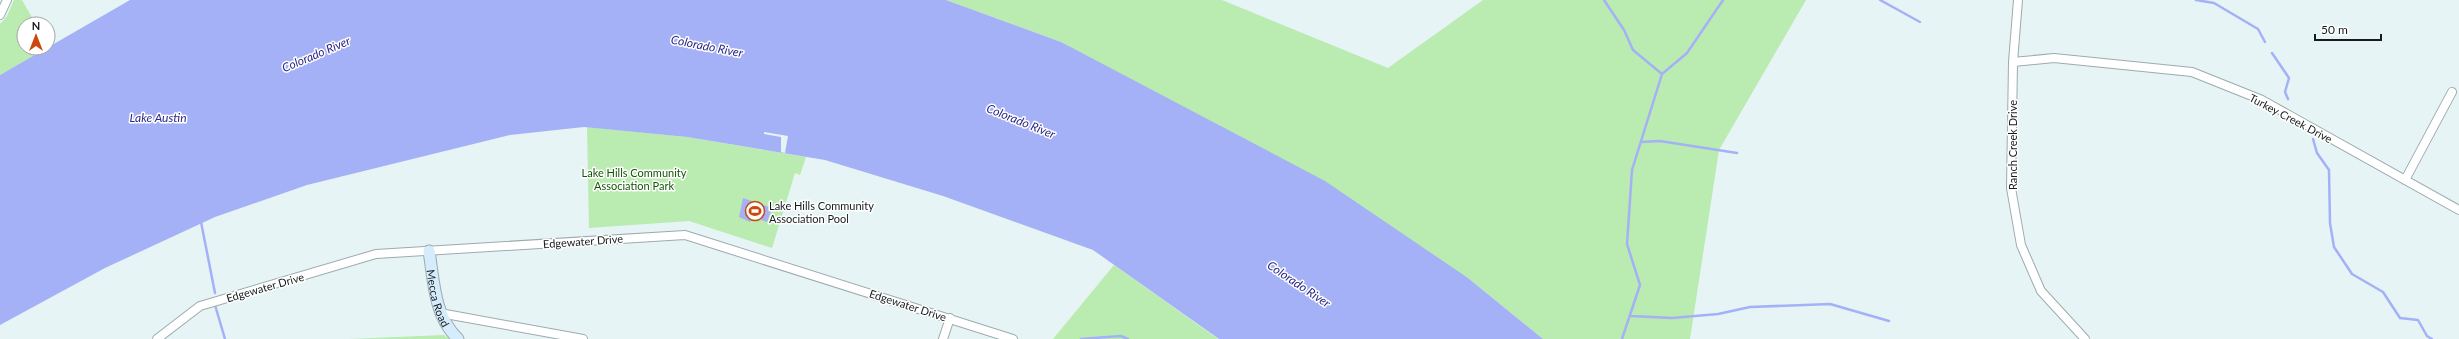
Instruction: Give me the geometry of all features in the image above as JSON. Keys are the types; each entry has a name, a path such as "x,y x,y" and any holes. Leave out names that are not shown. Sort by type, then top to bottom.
{"street":[{"path":"0,16 7,0"},
{"name":"Ranch Creek Drive","path":"2018,0 2014,62 2011,188 2021,245 2041,292 2085,339"},
{"name":"Turkey Creek Drive","path":"2014,62 2054,58 2192,72 2262,100 2459,210"},
{"path":"2405,180 2452,92"},
{"name":"Edgewater Drive","path":"157,339 200,306 376,254 685,234 1013,339"},
{"name":"Mecca Road","path":"429,251 440,313 446,327 458,339"},
{"path":"440,313 583,339"},
{"path":"943,339 950,318"}],"green space":[{"path":"14,0 22,0 31,16 16,16 16,56 33,56 0,75 0,24 7,16"},
{"path":"946,0 1222,0 1388,68 1483,0 1806,0 1719,150 1690,339 1543,339 1468,278 1061,42"},
{"name":"Lake Hills Community Association Park","path":"587,127 687,137 806,157 800,175 795,173 772,248 689,221 589,228"},
{"path":"1114,265 1218,339 1053,339"},
{"path":"444,335 449,339 349,339"}],"water":[{"name":"Lake Austin","path":"130,0 946,0 1061,42 1325,181 1468,278 1543,339 1219,339 1093,250 943,196 825,160 687,137 584,127 510,135 307,185 215,217 105,268 0,325 0,75 33,56 56,56 56,43"},
{"name":"Lake Hills Community Association Pool","path":"743,198 772,208 767,222 753,217 750,222 739,217"}],"pier":[{"path":"764,132 788,136 785,153 781,152 781,137 764,134"}],"waterway":[{"path":"1604,0 1624,30 1633,50 1662,74"},
{"path":"1622,339 1640,285 1627,244 1632,170 1662,74 1687,53 1723,0"},
{"path":"1880,0 1920,22"},
{"path":"2196,0 2214,3 2258,29 2265,42"},
{"path":"2272,53 2289,78 2285,92 2288,99"},
{"path":"2313,139 2317,153 2329,170 2330,223 2334,247 2352,274 2383,292 2400,318 2418,320 2427,336 2432,339"},
{"path":"1641,142 1660,141 1737,153"},
{"path":"201,222 215,293"},
{"path":"1631,316 1672,318 1718,314 1750,307 1830,304 1889,321"},
{"path":"215,305 225,339"},
{"path":"1081,339 1121,336 1128,339"}],"place":[{"name":"Lake Hills Community Association Pool","path":"755,211"}],"water label":[{"name":"Colorado River","path":"707,46"},
{"name":"Colorado River","path":"316,54"},
{"name":"Colorado River","path":"1021,121"},
{"name":"Colorado River","path":"1299,284"}]}
